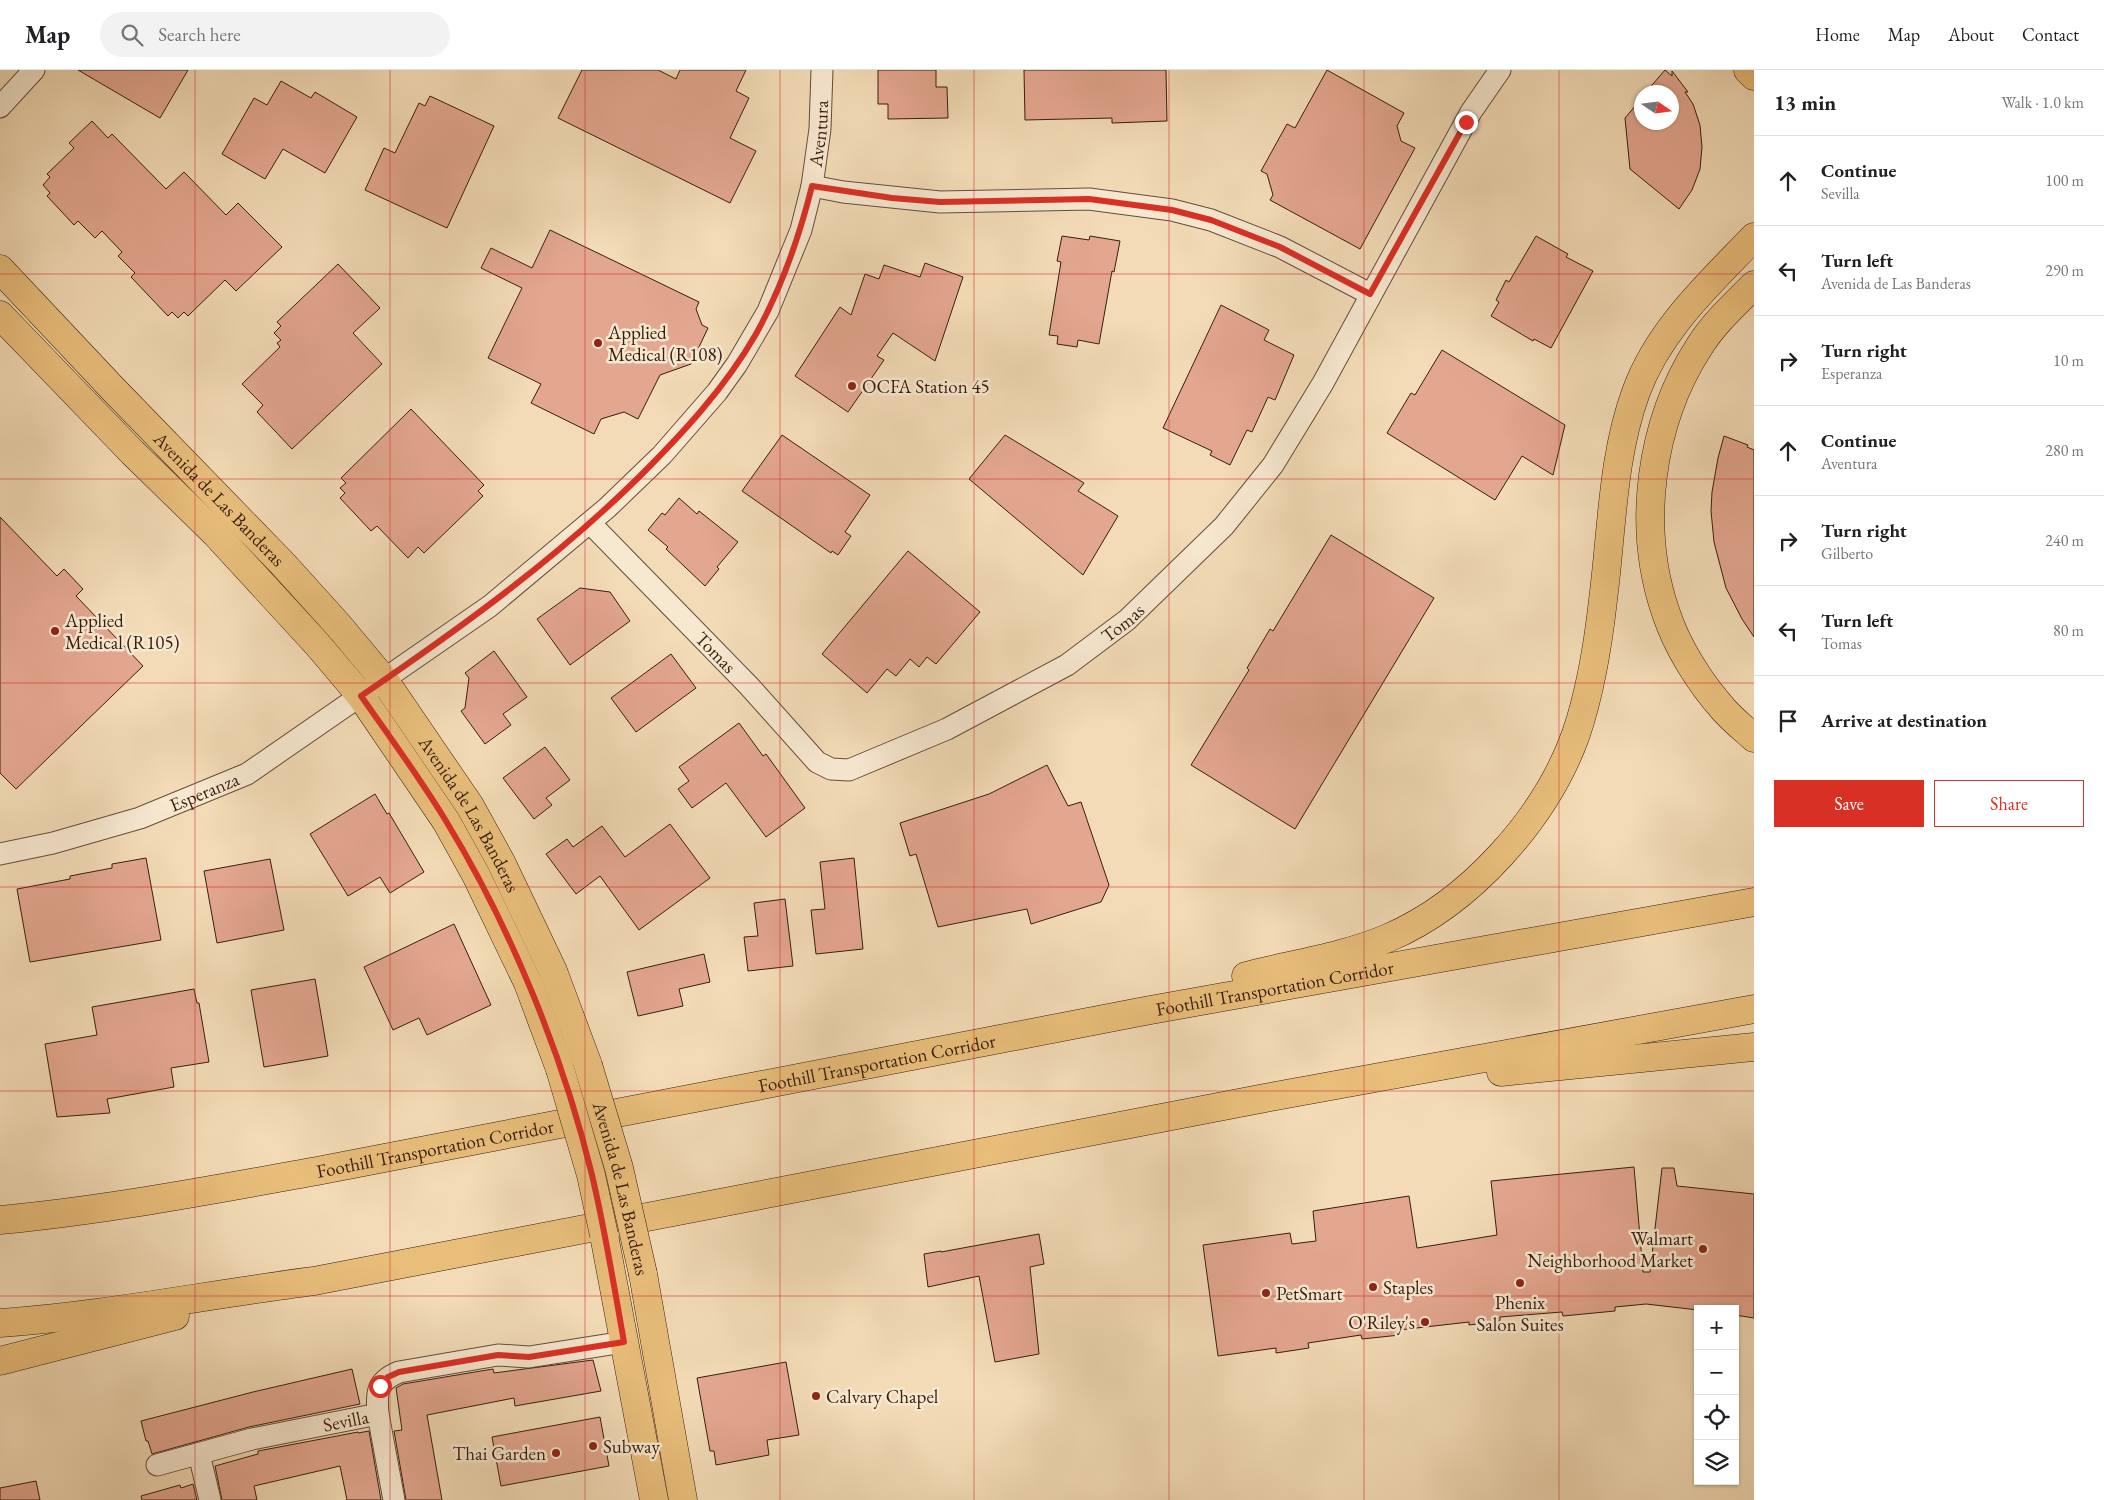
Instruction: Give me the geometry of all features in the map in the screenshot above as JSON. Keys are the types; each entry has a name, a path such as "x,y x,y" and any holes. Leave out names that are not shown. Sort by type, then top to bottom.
{"main road":[{"path":"1748,70 1754,76"},
{"path":"1145,1011 1184,991 1349,951 1386,939 1412,927 1465,889 1488,868 1522,830 1561,769 1576,735 1584,707 1595,664 1618,469 1636,392 1653,355 1673,323 1754,237"},
{"name":"Avenida de Las Banderas","path":"0,269 114,390 276,556 339,626 384,680 470,806 501,862 553,971 588,1065 619,1168 643,1274 649,1317 683,1500"},
{"path":"1754,285 1699,346 1681,380 1668,412 1658,450 1650,524 1655,568 1666,613 1679,642 1700,678 1724,710 1754,738"},
{"name":"Avenida de Las Banderas","path":"0,315 132,452 216,533 305,630 361,696 446,820 476,875 528,983 560,1069 592,1174 654,1500"},
{"name":"Foothill Transportation Corridor","path":"0,1220 48,1215 182,1195 317,1171 1145,1011 1754,902"},
{"path":"0,1361 314,1281 1265,1098 1754,1009"},
{"path":"1265,1098 1289,1103 1446,1078 1754,1047"},
{"path":"0,1207 48,1215"},
{"path":"0,1323 123,1309 237,1290 314,1281"},
{"path":"622,1331 649,1317"}],"street":[{"path":"0,107 34,70"},
{"name":"Aventura","path":"384,680 493,604 591,524 690,424 737,364 755,334 779,286 801,230 812,186 820,128 822,70"},
{"name":"Tomas","path":"591,524 749,686 817,762 831,770 849,770 946,729 1067,665 1127,620 1224,526 1274,465 1323,383 1471,112 1500,70"},
{"path":"812,186 853,193 940,202 1089,199 1172,210 1211,220 1280,247 1370,294"},
{"name":"Esperanza","path":"0,854 53,842 140,818 247,774 384,680"},
{"name":"Sevilla","path":"157,1466 252,1439 378,1414 376,1397 380,1386 388,1377 399,1372 498,1355 529,1357 622,1331"},
{"path":"378,1414 394,1500"},
{"path":"199,1454 210,1500"}],"building":[{"path":"78,70 188,70 160,118"},
{"path":"582,70 658,70 676,79 680,70 746,70 736,91 749,98 730,138 756,151 730,203 558,118"},
{"path":"878,70 936,70 936,87 947,87 948,118 888,119 888,104 878,104"},
{"path":"1024,70 1166,70 1167,121 1112,123 1112,118 1025,120"},
{"path":"1327,70 1404,113 1397,126 1401,141 1415,148 1360,249 1270,200 1273,195 1267,174 1261,171 1287,124 1295,128"},
{"path":"1665,70 1672,76 1672,71 1688,92 1685,92 1693,104 1700,125 1702,147 1700,169 1692,190 1679,209 1630,169 1625,118 1634,107 1634,130 1679,130 1679,85 1652,85"},
{"path":"281,81 311,98 315,92 357,117 325,173 283,149 265,179 222,154 254,98 267,105"},
{"path":"430,96 494,126 447,228 365,190 384,148 395,153 419,103 425,106"},
{"path":"92,121 108,138 112,134 166,189 184,172 226,215 238,203 282,247 236,291 225,280 188,316 184,312 178,318 172,312 168,316 131,277 135,273 118,256 122,252 102,231 95,238 78,221 74,225 47,196 50,193 43,185 50,177 47,174 74,148 69,143"},
{"name":"Applied Medical (R108)","path":"550,230 699,302 696,309 702,325 708,328 691,364 660,375 638,419 624,412 601,419 594,434 531,403 541,384 488,358 522,288 481,268 491,248 532,268"},
{"path":"1062,236 1089,240 1090,236 1120,241 1114,272 1112,271 1099,344 1078,340 1077,347 1057,344 1058,336 1049,335 1061,262 1057,261"},
{"path":"1536,236 1568,254 1566,257 1593,271 1551,348 1534,339 1533,341 1491,316 1499,302 1496,300 1506,280 1509,282"},
{"path":"925,263 963,277 935,361 893,333 877,356 884,360 848,412 795,376 840,307 851,315 865,274 879,279 884,265 920,277"},
{"path":"338,264 380,308 353,333 382,364 292,449 257,412 263,405 242,384 280,347 277,343 281,340 274,333 281,326 277,322"},
{"path":"1221,305 1269,330 1264,340 1294,355 1275,400 1268,397 1252,432 1247,430 1230,465 1210,455 1212,451 1163,428"},
{"path":"1442,350 1565,425 1553,475 1522,456 1495,500 1387,433 1411,393 1415,395"},
{"path":"411,409 484,485 478,491 483,496 424,553 418,547 408,558 377,526 371,531 340,498 345,493 340,488 346,483 341,478"},
{"path":"782,435 870,495 845,532 851,536 838,555 832,551 831,553 742,491"},
{"path":"1005,435 1084,483 1078,491 1118,516 1083,575 969,479"},
{"path":"1724,436 1748,445 1747,447 1754,450 1754,637 1726,588 1714,542 1711,511 1712,492"},
{"path":"679,498 697,514 699,511 738,542 717,567 719,569 705,586 666,549 668,547 648,530 662,513 665,515"},
{"name":"Applied Medical (R105)","path":"0,517 57,576 64,569 83,589 76,596 143,666 16,789 0,773"},
{"path":"1331,535 1434,598 1295,829 1191,765 1249,670 1247,668 1270,629 1273,631"},
{"path":"908,551 980,612 936,664 927,657 919,667 910,659 896,676 887,669 867,693 822,654"},
{"path":"580,588 610,592 630,621 570,665 537,619"},
{"path":"494,651 527,697 503,714 511,725 485,744 461,711 465,708 469,678 465,673"},
{"path":"671,654 696,688 636,732 611,698"},
{"path":"739,723 763,756 766,754 805,808 766,837 726,783 692,808 678,789 689,781 679,767"},
{"path":"545,747 570,780 546,798 552,805 534,819 503,778"},
{"path":"1047,765 1068,806 1081,802 1109,885 1101,902 1031,924 1027,909 938,927 916,854 910,856 900,823 989,794"},
{"path":"375,794 387,814 389,813 424,872 390,893 380,877 348,896 310,834"},
{"path":"670,824 710,878 639,930 600,876 576,894 546,854 567,839 573,847 602,826 625,857"},
{"path":"146,858 161,940 30,962 17,889 70,879 70,876 112,868 112,864"},
{"path":"854,858 863,949 816,954 811,910 825,909 820,862"},
{"path":"270,859 284,930 217,943 204,871"},
{"path":"785,899 793,966 748,971 744,937 758,936 754,903"},
{"path":"454,924 491,1005 427,1035 419,1018 393,1030 364,967"},
{"path":"704,954 710,982 679,989 683,1006 638,1016 627,972"},
{"path":"315,979 328,1056 264,1067 251,990"},
{"path":"194,989 197,1003 199,1003 209,1062 171,1068 174,1087 107,1099 110,1113 57,1117 45,1044 97,1035 92,1007"},
{"path":"1634,1167 1643,1272 1650,1272 1662,1168 1674,1168 1677,1186 1754,1194 1754,1318 1739,1316 1739,1305 1694,1305 1694,1310 1646,1304 1615,1307 1615,1311 1563,1316 1562,1312 1500,1317 1500,1321 1469,1325 1469,1322 1399,1330 1400,1335 1362,1339 1361,1335 1308,1343 1309,1348 1276,1353 1276,1348 1218,1356 1203,1245 1290,1233 1292,1244 1316,1241 1313,1211 1409,1196 1417,1248 1497,1235 1491,1181"},
{"path":"1039,1234 1044,1264 1030,1267 1039,1354 995,1362 979,1276 928,1287 924,1254"},
{"path":"593,1360 601,1391 515,1406 514,1398 427,1415 442,1500 406,1500 394,1431 402,1430 396,1388 403,1384 493,1369 494,1373"},
{"path":"786,1362 799,1435 767,1440 769,1455 716,1465 714,1451 710,1451 697,1378"},
{"path":"352,1369 360,1404 249,1427 152,1454 148,1441 146,1441 141,1421"},
{"path":"600,1417 609,1466 501,1486 492,1437"},
{"path":"369,1431 381,1500 347,1500 340,1466 254,1486 257,1500 222,1500 215,1466 258,1454 258,1451"},
{"path":"36,1481 40,1500 0,1500 0,1488"},
{"path":"193,1484 197,1500 142,1500 141,1496 180,1485 181,1488"}],"place":[{"name":"Applied Medical (R108)","path":"598,343"},
{"name":"OCFA Station 45","path":"852,386"},
{"name":"Applied Medical (R105)","path":"55,631"},
{"name":"Walmart Neighborhood Market","path":"1703,1249"},
{"name":"Phenix Salon Suites","path":"1520,1283"},
{"name":"Staples","path":"1373,1287"},
{"name":"PetSmart","path":"1266,1293"},
{"name":"O'Riley's","path":"1425,1322"},
{"name":"Calvary Chapel","path":"816,1396"},
{"name":"Subway","path":"593,1446"},
{"name":"Thai Garden","path":"556,1453"}],"route":[{"path":"380,1386 388,1377 399,1372 498,1355 529,1357 624,1342 592,1174 560,1069 528,983 492,906 446,820 361,696 490,606 591,524 690,424 717,392 737,364 768,311 801,230 812,186 843,192 940,202 1089,199 1172,210 1232,227 1280,247 1370,294 1466,122"}]}
